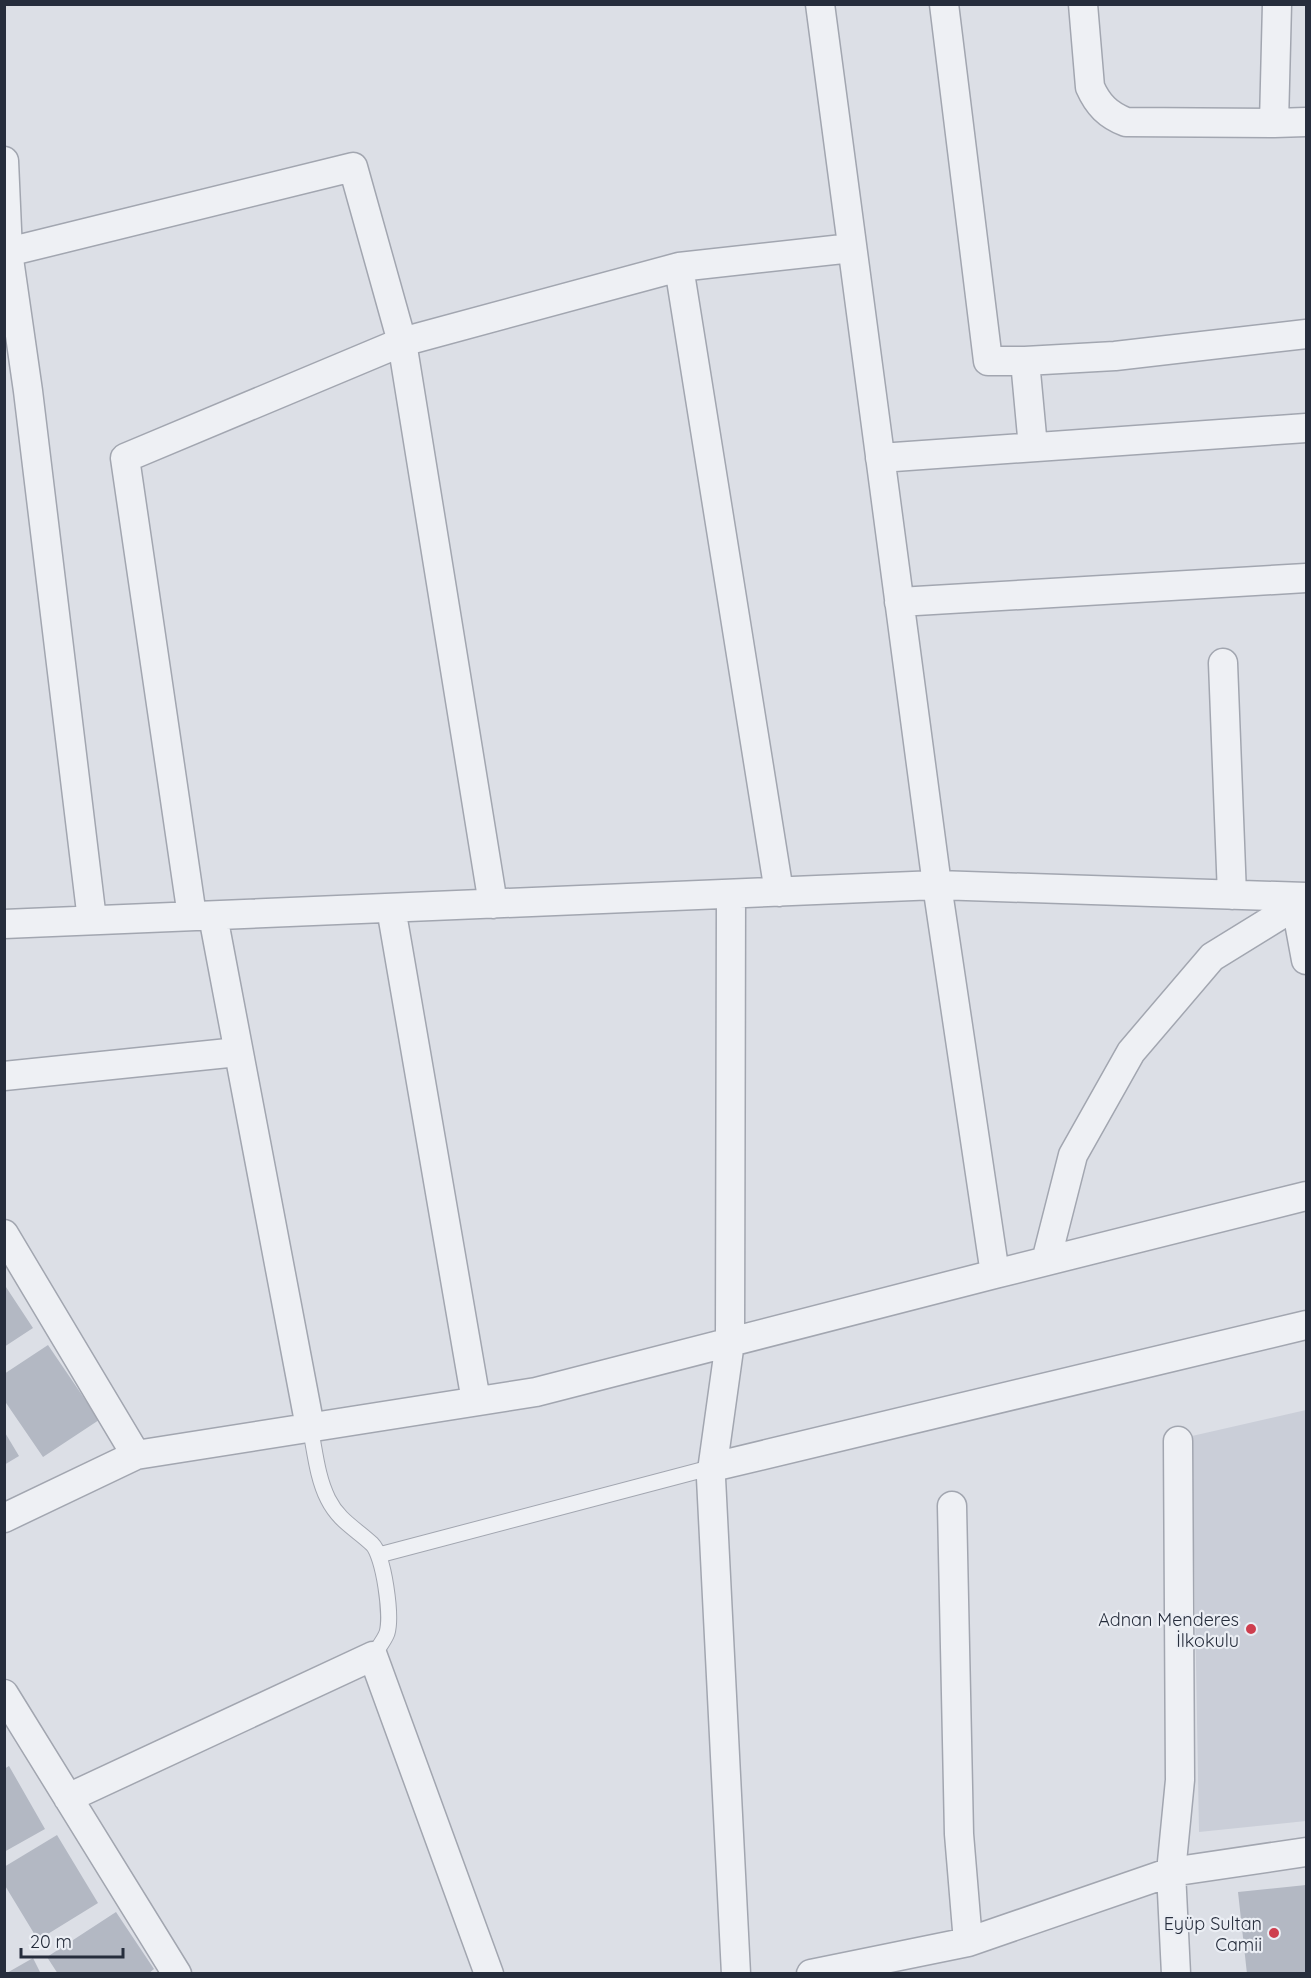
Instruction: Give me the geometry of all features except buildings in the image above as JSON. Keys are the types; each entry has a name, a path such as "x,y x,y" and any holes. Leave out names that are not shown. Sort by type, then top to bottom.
{"street":[{"path":"820,4 937,885 995,1274"},
{"path":"944,4 988,361 1115,356 1306,334"},
{"path":"1083,4 1090,87 1095,98 1113,117 1125,123 1306,122"},
{"path":"1274,123 1277,4"},
{"path":"4,161 8,252 29,403 92,920"},
{"path":"8,252 353,167 402,342 494,904"},
{"path":"310,1428 238,1052 202,916 125,458 402,342 679,267 852,248"},
{"path":"679,267 779,892"},
{"path":"1025,361 1032,447"},
{"path":"880,458 1306,428"},
{"path":"899,602 1306,578"},
{"path":"1223,663 1232,895"},
{"path":"4,924 937,885 1232,895 1303,901"},
{"path":"731,894 730,1342 711,1478 736,1974"},
{"path":"1303,901 1306,960"},
{"path":"1046,1261 1073,1155 1131,1052 1212,957 1303,901"},
{"path":"391,908 476,1401"},
{"path":"4,1076 238,1052"},
{"path":"4,1518 136,1455 536,1392 1306,1196"},
{"path":"4,1234 136,1455"},
{"path":"713,1467 1306,1325"},
{"path":"1176,1974 1171,1872 1180,1780 1178,1441"},
{"path":"952,1506 959,1834 968,1942"},
{"path":"68,1798 373,1656 489,1974"},
{"path":"4,1694 177,1974"},
{"path":"810,1974 968,1942 1171,1872 1306,1852"}],"lane":[{"path":"310,1428 321,1481 327,1498 336,1513 347,1525 373,1545 379,1555 389,1611 387,1632 373,1656"},
{"path":"379,1555 713,1467"}],"shaded area":[{"name":"Adnan Menderes İlkokulu","path":"1306,1410 1306,1821 1199,1832 1192,1436"}],"place":[{"name":"Adnan Menderes İlkokulu","path":"1251,1629"},
{"name":"Eyüp Sultan Camii","path":"1274,1933"}]}
